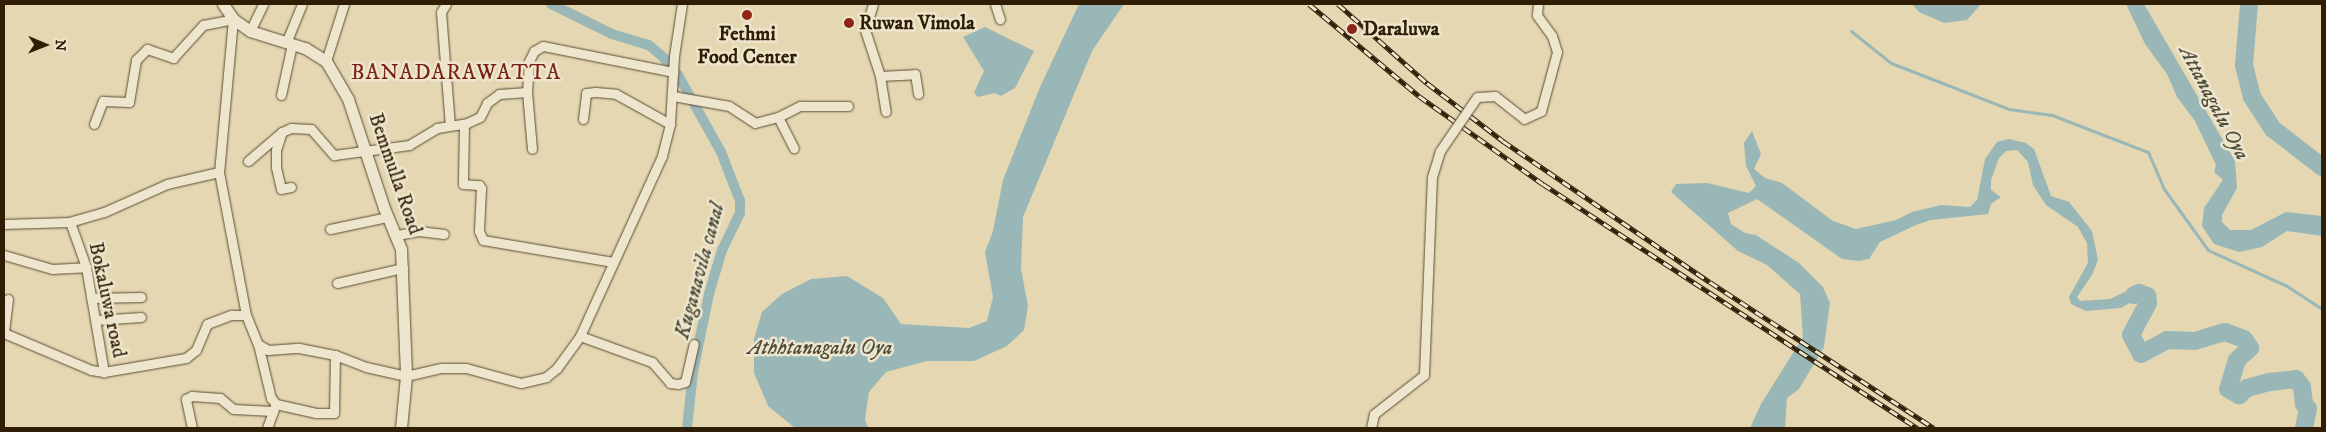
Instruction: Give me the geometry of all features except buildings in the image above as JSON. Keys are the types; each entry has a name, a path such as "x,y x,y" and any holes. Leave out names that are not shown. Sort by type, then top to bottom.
{"street":[{"path":"222,4 233,19 250,31 289,44 326,61 344,4"},
{"path":"250,31 263,4"},
{"path":"281,95 289,44 302,4"},
{"path":"446,4 441,12 450,126"},
{"path":"258,344 268,350 299,348 336,354 366,366 406,376 441,368 466,368 521,383 546,377 580,336 662,156 670,124 673,72 682,4"},
{"path":"873,4 865,30 880,76 886,112"},
{"path":"995,4 1000,19"},
{"path":"1371,428 1374,414 1424,375 1432,178 1440,151 1477,97 1495,96 1524,119 1540,111 1557,52 1552,36 1537,15 1538,4"},
{"path":"94,124 103,101 130,102 136,60 147,49 173,58 203,26 233,19"},
{"path":"233,19 219,172 246,315 258,344 266,388 274,407 267,428"},
{"path":"532,149 527,92 529,61 534,51 542,46 673,72"},
{"name":"Bemmulla Road","path":"326,61 348,99 387,217 397,235 403,268 406,376 401,428"},
{"path":"880,76 915,74 918,94"},
{"path":"248,161 282,132 291,128 311,129 334,155 366,149 409,146 437,128 464,124 480,117 487,103 499,94 527,92"},
{"path":"583,119 586,93 595,92 616,94 670,124"},
{"path":"673,96 729,106 755,123 778,117 800,106 848,106"},
{"path":"778,117 794,148"},
{"path":"464,124 463,184 479,185 481,188 479,231 483,240 613,262"},
{"path":"282,132 276,150 276,168 281,189 290,187"},
{"name":"Bokaluwa road","path":"219,172 167,184 104,212 70,222 86,268 104,372 186,358 196,350 207,324 231,316 246,315"},
{"path":"330,229 387,217"},
{"path":"4,224 70,222"},
{"path":"397,235 420,231 444,234"},
{"path":"4,255 52,269 86,268"},
{"path":"337,283 403,268"},
{"path":"91,298 141,297"},
{"path":"8,299 4,334 91,370 104,372"},
{"path":"96,320 141,317"},
{"path":"580,336 652,362 670,383 678,384 685,382 694,344"},
{"path":"192,428 186,400 192,396 220,398 233,409 274,407 316,413 334,413 336,354"}],"water":[{"name":"Athhtanagalu Oya","path":"1079,4 1124,4 1092,51 1023,217 1021,269 1028,306 1024,330 1007,346 974,361 927,361 886,372 869,392 865,419 868,428 795,428 768,406 754,373 754,339 762,312 782,294 811,279 847,276 883,298 901,324 969,328 987,321 993,297 985,252 993,231 1003,180 1040,87"},
{"path":"1912,4 1981,4 1967,20 1944,23 1919,12"},
{"path":"2126,4 2144,4 2235,161 2237,188 2222,215 2222,222 2230,230 2251,230 2286,212 2322,216 2322,236 2287,231 2262,247 2239,252 2214,244 2202,226 2204,208 2223,180 2214,172 2216,165 2195,121 2177,97 2167,74 2145,44"},
{"path":"985,27 1034,51 1015,88 1001,96 995,93 978,97 974,93 984,71 963,37"},
{"path":"1752,131 1761,154 1754,169 1765,178 1782,183 1833,221 1856,229 1896,220 1912,212 1941,205 1970,207 1977,200 1985,159 1997,142 2009,139 2026,143 2034,149 2051,196 2069,202 2092,231 2098,260 2092,275 2077,297 2080,301 2110,299 2133,288 2149,289 2152,299 2146,305 2147,300 2142,296 2121,308 2086,311 2071,304 2069,297 2088,263 2087,243 2078,227 2046,205 2033,185 2028,162 2017,150 2006,151 1999,158 1991,180 1991,190 2001,197 1991,204 1988,214 1931,220 1916,225 1880,242 1869,259 1859,261 1842,259 1757,199 1728,213 1731,224 1745,233 1756,235 1799,263 1823,287 1830,303 1824,347 1799,389 1787,398 1785,428 1750,428 1761,404 1803,337 1800,294 1767,265 1738,251 1671,192 1676,184 1707,183 1749,193 1756,186 1746,166 1744,143"}],"waterway":[{"name":"Kuganavila canal","path":"551,4 612,34 649,45 664,58 678,75 721,152 740,201 740,213 722,250 709,294 693,372 687,428"},
{"path":"2249,4 2244,65 2252,97 2273,129 2322,167"},
{"path":"1851,31 1891,63 2009,109 2052,115 2148,152 2164,189 2208,250 2287,286 2322,309"},
{"path":"2134,295 2139,293 2147,296 2148,303 2131,335 2141,354 2167,340 2195,341 2225,332 2244,339 2250,348 2237,360 2228,389 2239,395 2247,388 2269,382 2296,379 2302,387 2304,404 2308,409 2304,428"}],"railway":[{"path":"1309,4 1419,96 1543,184 1917,428"},
{"path":"1338,4 1427,83 1503,141 1710,282 1934,428"}],"place":[{"name":"Fethmi Food Center","path":"747,15"},
{"name":"Ruwan Vimola","path":"849,23"},
{"name":"Daraluwa","path":"1352,29"}],"district":[{"name":"BANADARAWATTA","path":"456,73"}],"water label":[{"name":"Attanagalu Oya","path":"2214,103"}]}
